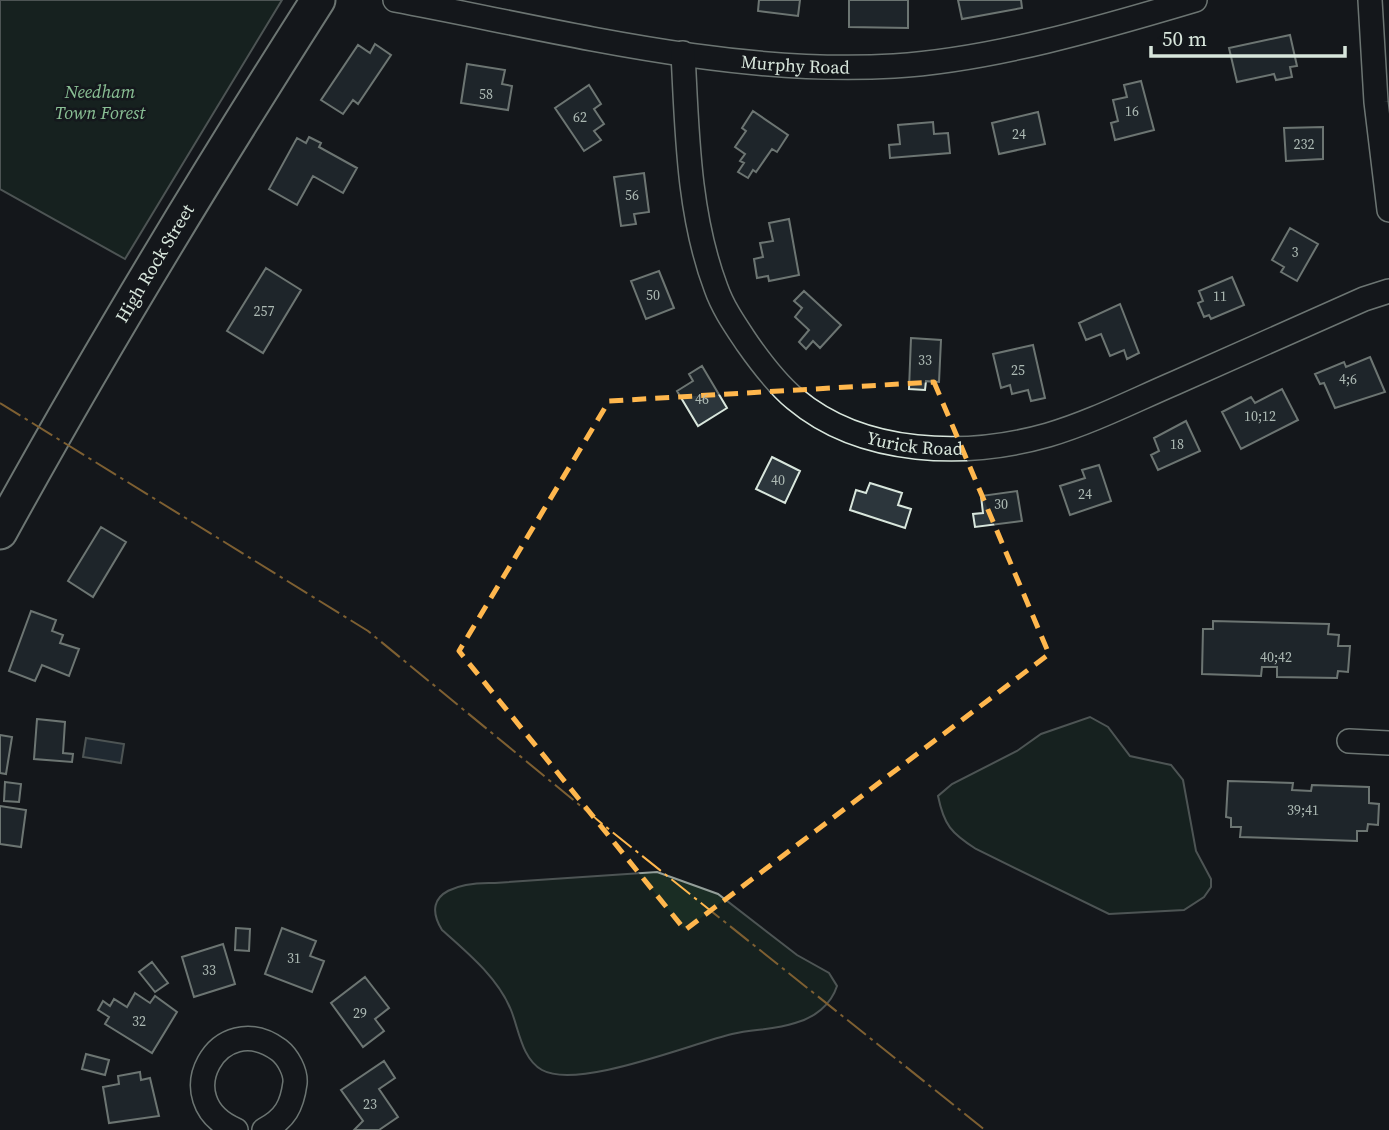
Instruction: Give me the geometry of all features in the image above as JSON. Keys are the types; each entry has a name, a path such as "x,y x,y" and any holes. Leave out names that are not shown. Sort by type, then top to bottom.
{"street":[{"name":"High Rock Street","path":"0,531 78,391 205,177 318,0"},
{"name":"Murphy Road","path":"395,0 683,53 788,64 895,66 986,53 1087,31 1195,0"},
{"path":"1370,0 1376,102 1389,210"},
{"name":"Yurick Road","path":"683,53 687,133 697,210 704,251 721,301 756,356 796,400 846,428 882,440 946,452 982,449 1037,438 1090,420 1364,299 1389,291"},
{"path":"1349,741 1389,743"},
{"path":"236,1130 219,1123 203,1099 202,1074 214,1052 228,1042 247,1038 267,1042 285,1055 295,1077 292,1103 278,1123 264,1130"}],"highlighted area":[{"path":"934,382 1049,654 685,930 459,651 609,401"}],"green space":[{"name":"Needham Town Forest","path":"0,0 282,0 125,259 0,189"},
{"path":"1090,717 1108,727 1130,756 1171,765 1183,780 1196,851 1211,879 1211,887 1204,897 1184,910 1109,914 976,849 960,838 946,821 938,796 952,784 1017,751 1041,734"},
{"path":"657,872 718,894 797,955 829,973 837,986 834,993 826,1005 815,1014 787,1025 732,1034 607,1070 559,1075 542,1070 530,1059 511,1010 498,987 442,930 436,916 436,905 440,897 448,891 471,884"}],"water":[{"path":"86,738 124,744 121,763 83,757"}],"building":[{"path":"759,0 800,0 798,16 758,11"},
{"path":"849,0 908,0 908,28 849,27"},
{"path":"958,0 1021,0 1022,8 962,19"},
{"path":"1290,35 1297,66 1290,67 1292,77 1276,80 1274,74 1237,82 1229,48"},
{"path":"375,44 391,55 358,104 353,100 343,114 321,100 358,45 370,53"},
{"path":"467,64 505,70 502,84 512,86 508,110 461,103"},
{"path":"1141,81 1154,130 1115,140 1111,123 1118,121 1113,100 1127,97 1124,85"},
{"path":"589,85 601,104 594,109 604,124 594,131 601,140 584,151 555,108"},
{"path":"753,111 788,135 777,152 772,149 756,172 753,170 748,178 738,172 744,163 740,161 745,154 735,147 746,131 742,128"},
{"path":"1038,112 1045,144 999,154 992,123"},
{"path":"933,122 934,134 948,133 950,153 890,158 889,145 900,144 898,125"},
{"path":"1323,127 1323,159 1286,161 1284,128"},
{"path":"309,137 321,143 319,147 357,168 343,193 313,176 297,205 269,189 297,138 306,143"},
{"path":"644,173 649,212 634,214 636,224 621,226 614,177"},
{"path":"789,219 799,275 769,281 768,276 757,278 754,259 763,257 760,243 773,241 769,223"},
{"path":"1290,228 1318,244 1297,281 1281,272 1284,267 1272,260"},
{"path":"266,268 301,290 263,353 227,331"},
{"path":"659,271 674,308 646,319 631,281"},
{"path":"1232,277 1244,305 1211,319 1209,315 1204,317 1198,303 1203,301 1199,291"},
{"path":"804,291 841,325 820,348 813,341 806,349 799,342 809,330 795,317 802,308 794,301"},
{"path":"1120,304 1139,353 1127,359 1124,350 1110,356 1101,334 1086,340 1079,323"},
{"path":"911,338 941,340 939,382 926,381 925,390 909,389"},
{"path":"1033,345 1045,398 1031,401 1028,390 1012,394 1010,385 1001,388 993,354"},
{"path":"1370,357 1385,392 1335,408 1324,383 1320,384 1315,374 1344,362 1346,367"},
{"path":"702,366 727,408 698,426 677,391 693,381 689,374"},
{"path":"1282,389 1298,420 1241,449 1222,412 1251,397 1255,403"},
{"path":"1186,421 1200,451 1158,470 1151,455 1159,451 1154,438"},
{"path":"772,457 800,471 785,503 756,489"},
{"path":"1099,465 1111,501 1070,515 1060,486 1085,478 1082,470"},
{"path":"870,483 902,493 898,505 911,509 905,528 850,510 856,490 866,493"},
{"path":"1017,491 1022,521 975,527 973,514 983,513 981,496"},
{"path":"101,527 126,542 93,597 68,581"},
{"path":"31,611 56,620 52,631 63,635 60,643 79,649 69,676 42,665 35,681 9,671"},
{"path":"1213,621 1329,624 1328,634 1339,635 1338,646 1350,646 1348,672 1338,671 1337,678 1277,677 1277,667 1262,667 1261,676 1202,674 1203,629 1213,629"},
{"path":"37,719 65,722 63,753 73,754 72,762 34,759"},
{"path":"0,735 12,737 6,774 0,773"},
{"path":"1228,781 1293,783 1292,790 1311,791 1312,785 1369,787 1369,803 1379,804 1378,825 1368,824 1367,831 1357,831 1357,841 1240,837 1241,827 1231,827 1231,818 1226,817"},
{"path":"5,782 21,784 19,802 4,801"},
{"path":"0,806 26,810 21,847 0,844"},
{"path":"236,928 250,929 249,951 235,950"},
{"path":"282,928 316,941 310,956 324,961 312,992 265,974"},
{"path":"223,944 235,984 194,997 182,957"},
{"path":"152,962 168,983 155,992 139,972"},
{"path":"365,977 389,1008 375,1019 384,1031 363,1047 331,1003"},
{"path":"135,993 150,1003 155,996 177,1012 152,1053 105,1024 109,1017 98,1010 103,1001 110,1006 114,999 127,1007"},
{"path":"86,1054 109,1060 105,1075 82,1069"},
{"path":"384,1061 395,1078 379,1089 398,1117 379,1130 354,1130 363,1121 341,1090"},
{"path":"140,1072 141,1080 150,1078 159,1116 109,1123 103,1087 119,1084 118,1076"}],"power":[{"path":"0,403 368,631 611,831 985,1130"}]}
